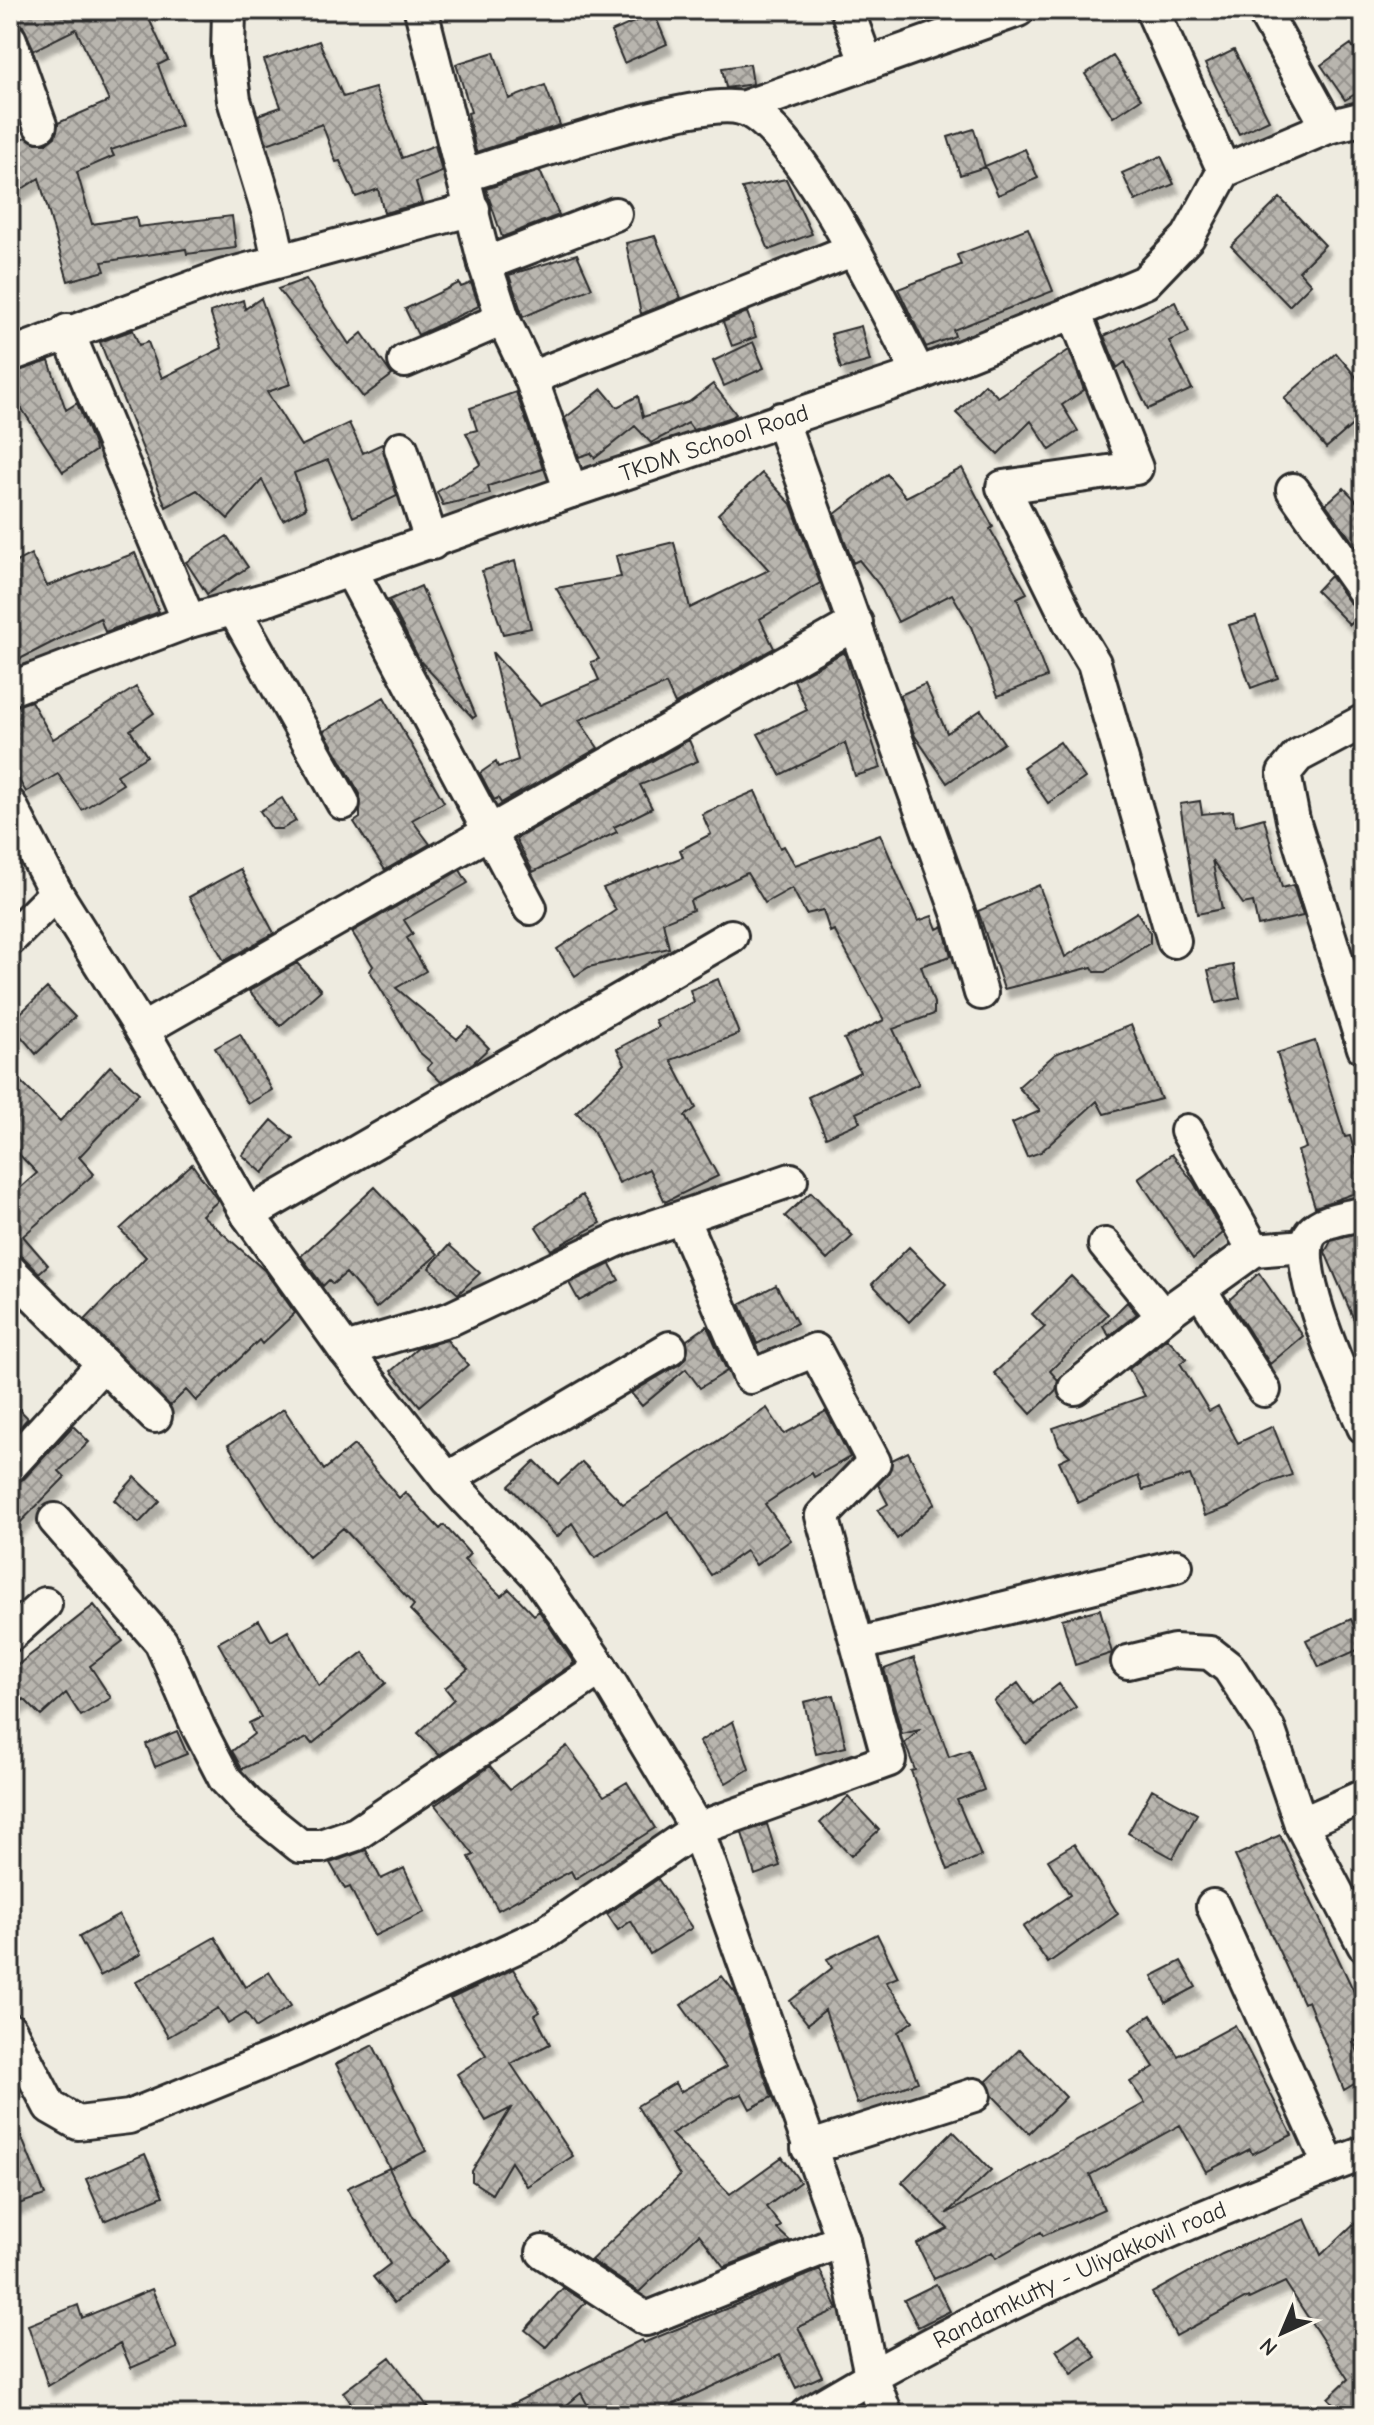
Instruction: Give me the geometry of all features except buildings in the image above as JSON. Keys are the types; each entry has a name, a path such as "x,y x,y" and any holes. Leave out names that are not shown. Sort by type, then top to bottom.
{"street":[{"path":"229,10 228,54 234,100 269,214 279,260"},
{"path":"421,10 485,264 503,319 531,378 571,491"},
{"path":"847,10 866,62"},
{"path":"463,176 692,109 742,108 1018,10"},
{"path":"1152,10 1224,171 1328,127 1364,118"},
{"path":"1263,10 1328,127"},
{"path":"10,40 40,125"},
{"path":"742,108 782,137 852,250 919,374"},
{"name":"TKDM School Road","path":"10,689 189,621 351,571 571,491 919,374 1145,282 1188,237 1224,171"},
{"path":"10,355 67,331 279,260 473,209"},
{"path":"485,264 615,214"},
{"path":"531,378 852,250"},
{"path":"1074,312 1136,468 1003,487 1070,623 1094,663 1174,941"},
{"path":"405,361 503,319"},
{"path":"67,331 189,621"},
{"path":"781,419 960,918 981,993"},
{"path":"401,448 432,543"},
{"path":"1293,490 1364,591"},
{"path":"351,571 530,908"},
{"path":"234,609 343,803"},
{"path":"142,1030 856,623"},
{"path":"1364,721 1298,756 1284,773 1293,820 1364,1048"},
{"path":"10,805 56,893 142,1030 248,1215 345,1350 447,1479 536,1574 601,1668 697,1829 843,2240 871,2375 886,2415"},
{"path":"10,939 56,893"},
{"path":"248,1215 731,936"},
{"path":"1187,1131 1254,1250"},
{"path":"345,1350 450,1319 621,1238 791,1180"},
{"path":"1364,1213 1322,1224 1310,1234 1305,1246 1308,1276 1325,1332 1364,1427"},
{"path":"10,2030 50,2107 78,2123 129,2117 293,2050 544,1934 697,1829 889,1760 822,1516 874,1462 815,1350 750,1377 682,1218"},
{"path":"1105,1245 1163,1316"},
{"path":"1075,1388 1163,1316 1254,1250 1305,1246"},
{"path":"10,1271 155,1416"},
{"path":"1200,1290 1264,1390"},
{"path":"447,1479 670,1348"},
{"path":"10,1466 103,1364"},
{"path":"55,1520 161,1642 198,1727 225,1779 248,1804 300,1846 321,1846 356,1834 601,1668"},
{"path":"859,1644 1176,1566"},
{"path":"10,1635 45,1604"},
{"path":"1128,1662 1174,1651 1210,1653 1229,1668 1268,1728 1301,1824 1364,1945"},
{"path":"1301,1824 1364,1796"},
{"path":"1213,1906 1330,2166"},
{"path":"808,2148 974,2095"},
{"name":"Randamkutty - Uliyakkovil road","path":"806,2415 871,2375 1033,2290 1191,2221 1364,2153"},
{"path":"543,2252 646,2319 843,2240"}]}
